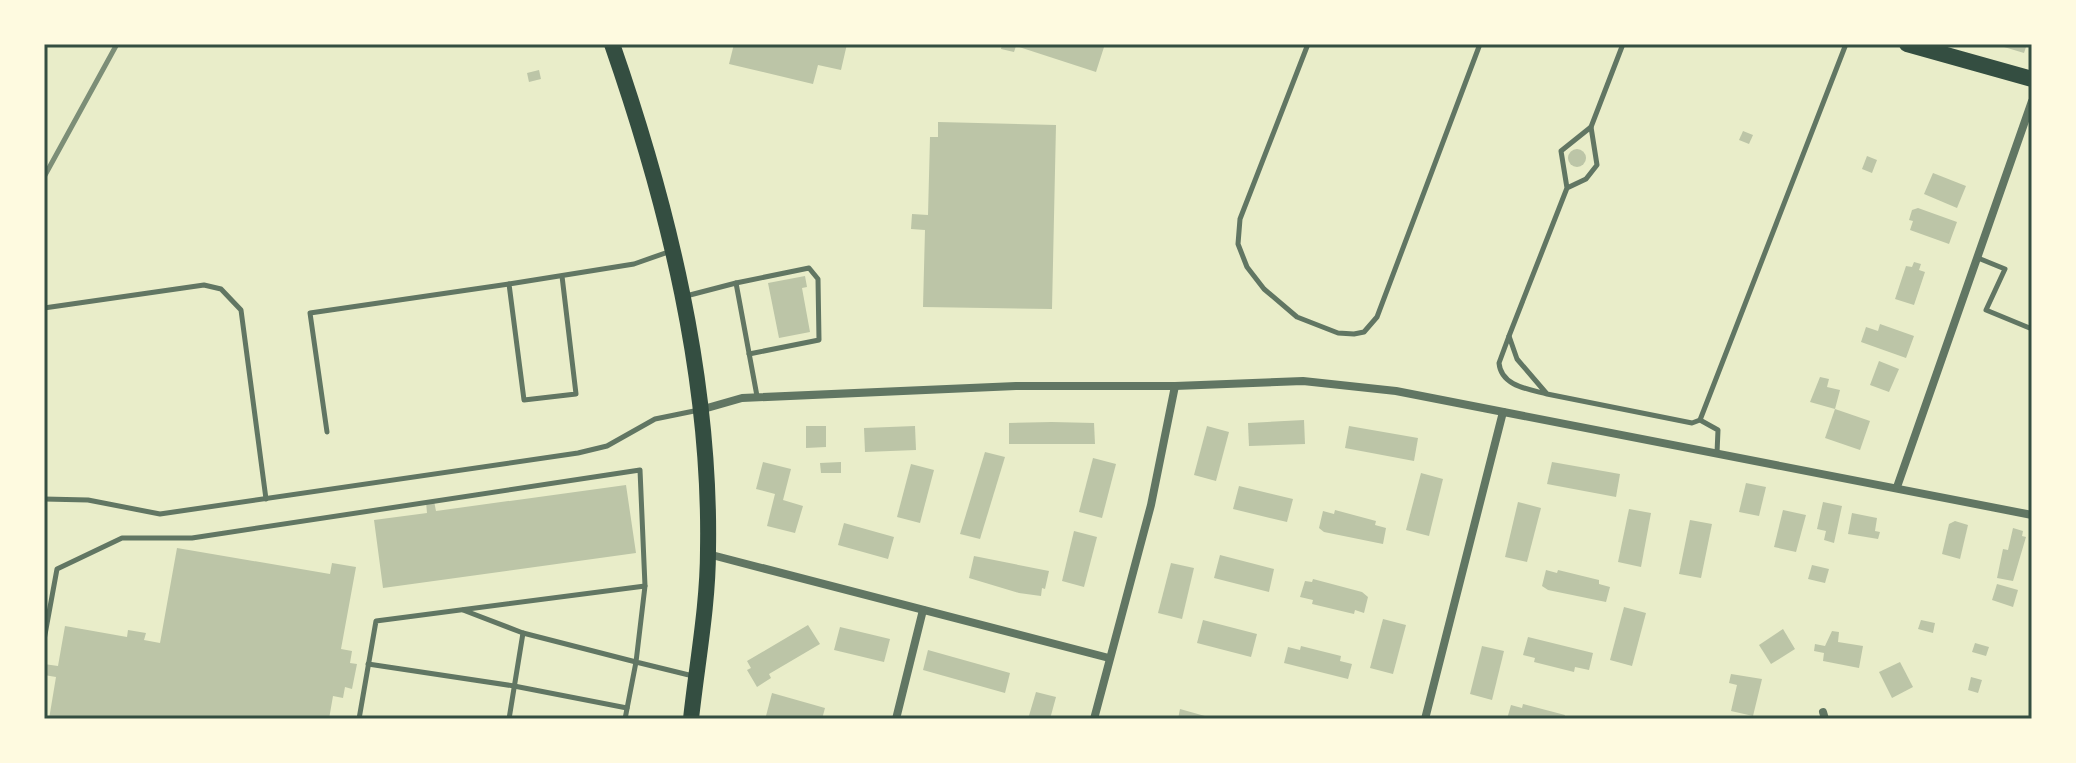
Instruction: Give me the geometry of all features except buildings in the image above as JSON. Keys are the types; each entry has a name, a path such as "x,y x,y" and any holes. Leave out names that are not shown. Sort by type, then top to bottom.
{"main road":[{"path":"612,44 641,136 671,250 682,297 699,410 708,503 708,554 691,719"},
{"path":"1907,44 2032,79"}],"street":[{"path":"1897,487 2032,101"},
{"path":"699,410 757,397 1029,385 1175,386 1262,381 1343,383 2032,515"},
{"path":"1094,719 1151,505 1175,386"},
{"path":"1425,719 1503,412"},
{"path":"708,554 1109,658"},
{"path":"896,719 923,610"}],"lane":[{"path":"1308,44 1236,234 1247,267 1279,306 1317,326 1354,334 1364,332 1377,317 1480,44"},
{"path":"1567,188 1586,179 1597,165 1591,127 1623,44"},
{"path":"1591,127 1561,151 1567,188 1499,363 1504,377 1515,385 1692,423 1700,420 1846,44"},
{"path":"327,432 310,313 634,264 671,250"},
{"path":"1978,258 2005,269 1986,310 2032,329"},
{"path":"682,297 809,268 818,279 819,340 749,354"},
{"path":"509,284 524,400 576,394 562,276"},
{"path":"736,283 757,397"},
{"path":"44,308 204,285 221,289 241,310 266,499"},
{"path":"1509,336 1517,359 1547,394"},
{"path":"44,499 88,500 160,514 578,453 607,446 655,419 699,410"},
{"path":"1700,420 1718,430 1717,454"},
{"path":"44,640 57,569 122,538 192,538 640,470 645,586 636,662 625,719"},
{"path":"359,719 376,621 645,586"},
{"path":"462,610 523,633 696,676"},
{"path":"509,719 523,633"},
{"path":"368,664 514,686 627,708"}],"railway":[{"path":"44,177 117,44"}]}
